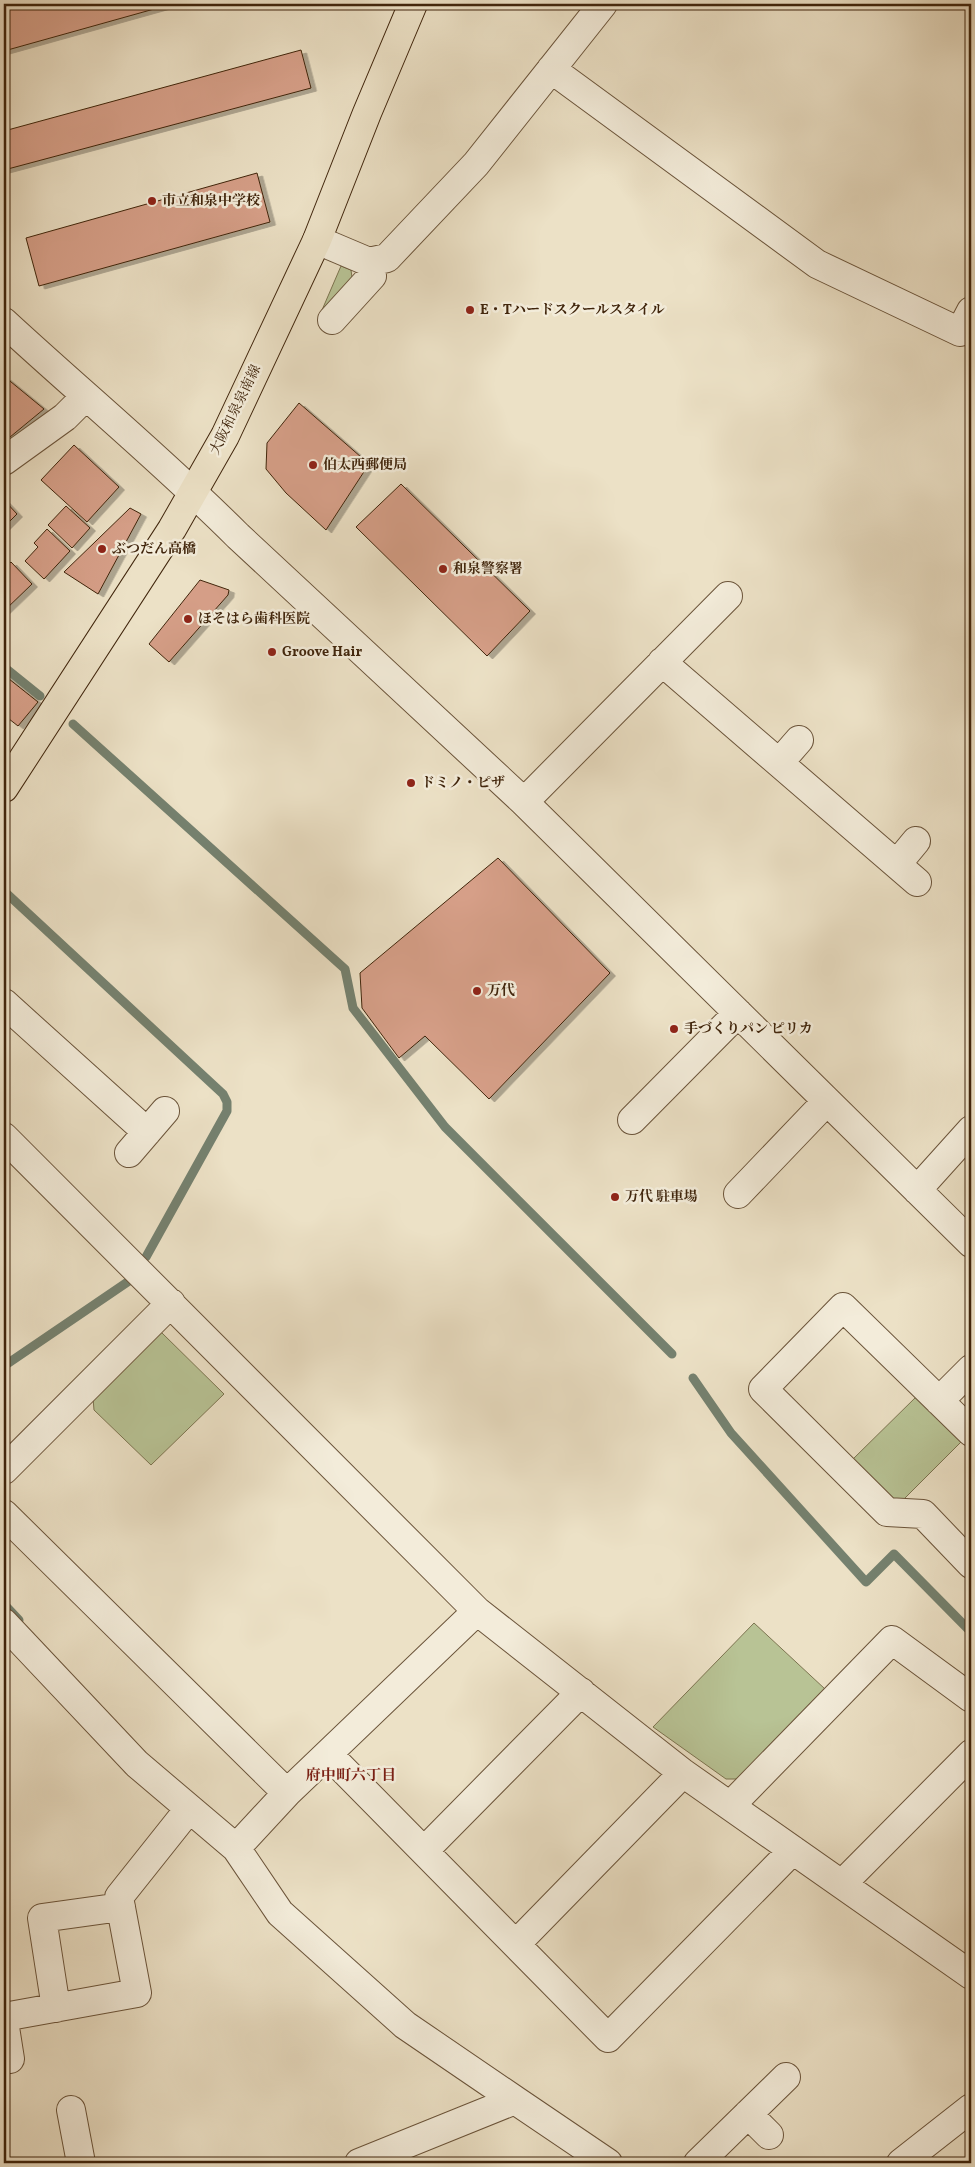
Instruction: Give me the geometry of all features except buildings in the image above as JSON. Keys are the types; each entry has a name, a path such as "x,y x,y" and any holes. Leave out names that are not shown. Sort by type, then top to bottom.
{"main road":[{"name":"大阪和泉泉南線","path":"4,788 194,492 225,436 317,240 366,113 413,4"}],"street":[{"path":"317,240 369,262 387,258 476,164 603,4"},
{"path":"551,69 817,264 960,332 971,311"},
{"path":"332,320 372,276 369,262"},
{"path":"4,322 85,397 194,492 245,542 524,802 971,1243"},
{"path":"4,461 65,417 85,397"},
{"path":"524,802 728,596"},
{"path":"662,662 918,882"},
{"path":"779,763 799,740"},
{"path":"897,864 916,840"},
{"path":"4,1003 147,1132"},
{"path":"632,1120 738,1013"},
{"path":"738,1194 827,1101"},
{"path":"129,1153 165,1110"},
{"path":"918,1190 971,1130"},
{"path":"4,1137 477,1611 684,1773 842,1884 967,1965"},
{"path":"4,1470 171,1303"},
{"path":"971,1432 842,1307 763,1389 887,1512 923,1514 971,1564"},
{"path":"940,1401 971,1369"},
{"path":"4,1514 287,1793"},
{"path":"236,1848 287,1793 477,1611"},
{"path":"4,1623 136,1764 236,1848 280,1913 405,2025 608,2163"},
{"path":"730,1806 892,1640 971,1698"},
{"path":"424,1851 581,1692"},
{"path":"328,1754 608,2038 793,1850"},
{"path":"842,1884 971,1754"},
{"path":"516,1944 684,1773"},
{"path":"10,2059 4,2019 137,1993 118,1897 189,1809"},
{"path":"56,2008 42,1918 120,1907"},
{"path":"698,2163 786,2077"},
{"path":"359,2163 515,2100"},
{"path":"901,2163 971,2108"},
{"path":"71,2110 81,2163"},
{"path":"748,2114 769,2136"}],"green space":[{"path":"341,266 351,270 353,285 319,317"},
{"path":"160,1331 224,1394 151,1465 94,1410 93,1398"},
{"path":"918,1395 963,1440 903,1500 891,1499 851,1461"},
{"path":"754,1623 825,1689 738,1779 726,1779 653,1727"}],"waterway":[{"path":"4,667 40,696"},
{"path":"73,724 345,969 353,1008 445,1127 672,1354"},
{"path":"4,891 223,1094 227,1102 227,1111 146,1257"},
{"path":"4,1366 129,1281"},
{"path":"693,1378 731,1433 866,1582 894,1554 971,1632"},
{"path":"4,1604 19,1620"}],"place":[{"name":"市立和泉中学校","path":"152,201"},
{"name":"E・Tハードスクールスタイル","path":"470,310"},
{"name":"伯太西郵便局","path":"313,465"},
{"name":"ぶつだん高橋","path":"102,549"},
{"name":"和泉警察署","path":"443,569"},
{"name":"ほそはら歯科医院","path":"188,619"},
{"name":"Groove Hair","path":"272,652"},
{"name":"ドミノ・ピザ","path":"411,783"},
{"name":"万代","path":"477,991"},
{"name":"手づくりパン ピリカ","path":"674,1029"},
{"name":"万代 駐車場","path":"615,1197"}],"district":[{"name":"府中町六丁目","path":"351,1776"}]}
